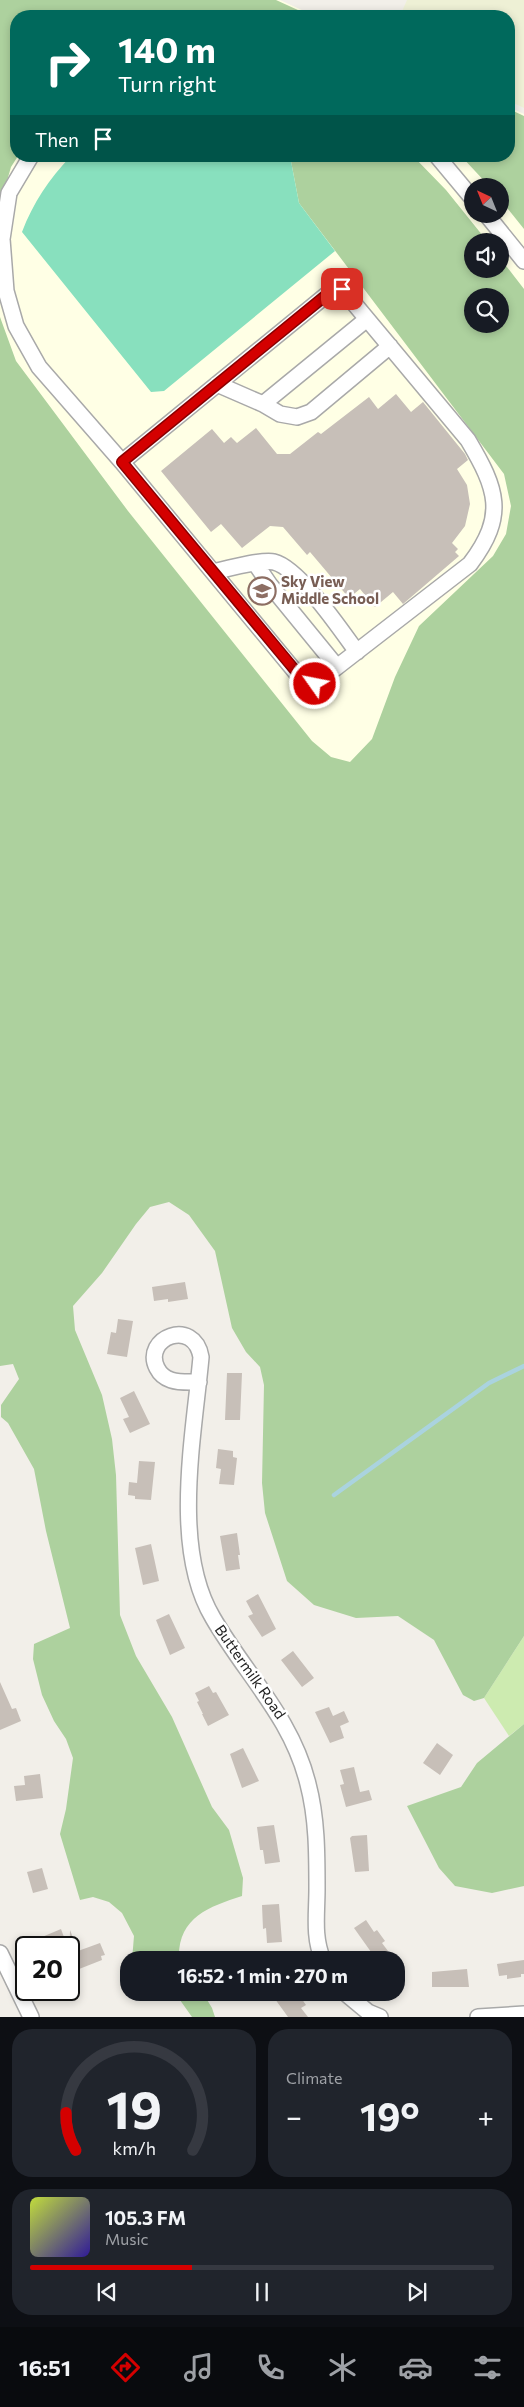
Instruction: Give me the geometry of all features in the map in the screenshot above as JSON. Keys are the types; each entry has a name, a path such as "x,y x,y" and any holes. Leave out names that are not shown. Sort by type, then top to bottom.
{"street":[{"path":"27,162 9,192 2,238 6,290 16,326 39,367 122,462 304,681 315,684 470,564 486,544 496,510 492,488 482,464 468,440 342,289 330,292 122,462"},
{"path":"442,162 464,188"},
{"path":"493,223 524,260"},
{"path":"263,404 367,319"},
{"path":"217,384 263,404 280,414 297,417 311,412 390,346"},
{"path":"213,572 273,561 289,570 311,592 357,652"},
{"path":"255,564 337,667"},
{"name":"Buttermilk Road","path":"199,1382 189,1494 190,1538 194,1565 202,1597 212,1617 286,1724 308,1782 313,1803 316,1838 315,1930 318,1951"},
{"path":"0,1953 31,2017"},
{"path":"355,2001 368,2012 380,2017"},
{"path":"478,2017 524,2014"}],"shaded area":[{"name":"Sky View Middle School","path":"0,0 280,0 302,10 10,10 10,162 515,162 515,110 524,114 524,951 0,859"},
{"path":"407,0 524,0 524,108 515,104 515,10 403,10"}],"green space":[{"path":"0,0 276,0 298,10 10,10 10,162 14,162 0,205"},
{"path":"515,112 524,116 524,229 509,210 509,178 482,178 467,162 515,162"},
{"path":"66,162 291,162 299,203 335,251 164,391 151,392 22,232 31,211 56,173"},
{"path":"291,162 419,162 446,190 464,212 464,223 473,223 481,233 464,233 464,278 509,278 509,270 524,289 524,1636 484,1698 474,1701 463,1695 434,1640 398,1616 356,1618 314,1605 287,1581 265,1513 262,1483 264,1385 260,1367 246,1352 232,1328 215,1251 189,1215 169,1202 150,1207 102,1273 73,1306 75,1330 102,1395 112,1439 116,1475 120,1615 136,1656 172,1717 212,1807 229,1830 243,1878 242,1896 218,1905 197,1916 183,1934 180,1951 133,1951 134,1936 122,1913 109,1902 93,1897 80,1900 60,1834 66,1809 73,1758 66,1739 54,1721 42,1695 33,1659 34,1644 70,1628 46,1531 34,1469 8,1423 1,1417 1,1405 19,1379 13,1364 0,1366 0,317 16,361 128,511 312,741 331,757 350,762 372,739 395,677 419,626 493,556 506,534 511,506 504,474 299,203"},
{"path":"524,1636 524,1724 509,1736 484,1698"},
{"path":"524,1724 524,1886 492,1893 455,1886 439,1868 407,1806 461,1787 477,1763"},
{"path":"181,2001 208,2001 215,2017 192,2017"}],"building":[{"path":"396,394 411,412 423,402 465,454 468,460 457,469 467,485 470,504 465,526 452,543 458,549 455,552 459,556 403,604 393,592 375,607 360,589 349,598 310,552 307,555 283,527 270,526 242,548 221,524 211,532 161,471 212,429 224,443 231,437 237,443 256,428 277,454 290,454 318,432 321,434 369,397 378,409"},
{"path":"185,1282 188,1299 168,1302 168,1299 154,1301 152,1287"},
{"path":"118,1319 133,1321 127,1357 107,1354 111,1332 116,1333"},
{"path":"227,1373 242,1373 240,1420 225,1420"},
{"path":"134,1391 150,1424 130,1433 123,1419 129,1417 120,1398"},
{"path":"218,1449 233,1451 233,1457 237,1458 234,1485 219,1484 221,1469 216,1468"},
{"path":"139,1461 155,1462 151,1500 135,1499 135,1496 128,1495 129,1482 137,1483"},
{"path":"237,1533 240,1569 226,1571 220,1536"},
{"path":"151,1544 159,1581 143,1585 135,1548"},
{"path":"258,1594 276,1629 262,1637 248,1616 253,1614 246,1601"},
{"path":"169,1614 185,1648 170,1655 156,1620"},
{"path":"293,1651 314,1678 302,1687 281,1660"},
{"path":"0,1682 12,1709 16,1708 21,1721 0,1730"},
{"path":"209,1686 213,1693 216,1692 229,1715 208,1726 195,1693"},
{"path":"329,1707 333,1716 344,1711 349,1722 340,1726 344,1738 330,1743 315,1712"},
{"path":"437,1743 453,1755 440,1775 423,1763"},
{"path":"243,1748 259,1781 242,1788 230,1754"},
{"path":"354,1767 360,1792 369,1790 372,1800 346,1807 340,1785 344,1784 340,1770"},
{"path":"40,1774 43,1798 16,1801 14,1786 25,1785 24,1776"},
{"path":"274,1825 280,1862 265,1864 263,1850 260,1850 257,1827"},
{"path":"367,1835 369,1871 355,1872 350,1838 352,1836"},
{"path":"42,1868 48,1889 33,1893 27,1872"},
{"path":"279,1904 282,1942 267,1943 266,1928 263,1929 262,1905"},
{"path":"366,1920 374,1932 377,1930 385,1941 382,1943 388,1951 370,1951 354,1928"},
{"path":"61,1929 64,1936 44,1936"},
{"path":"100,1943 105,1955 101,1956 102,1960 80,1969 80,1950"},
{"path":"524,1960 524,1974 521,1974 521,1977 507,1979 507,1975 499,1976 497,1964"},
{"path":"467,1969 469,1987 432,1987 432,1972"},
{"path":"276,2001 303,2001 306,2005 301,2008 308,2017 288,2017"}],"waterway":[{"path":"334,1495 489,1383 524,1366"}],"place":[{"name":"Sky View Middle School","path":"262,591"}],"route":[{"path":"315,684 304,681 122,462 330,292 342,289"}]}
